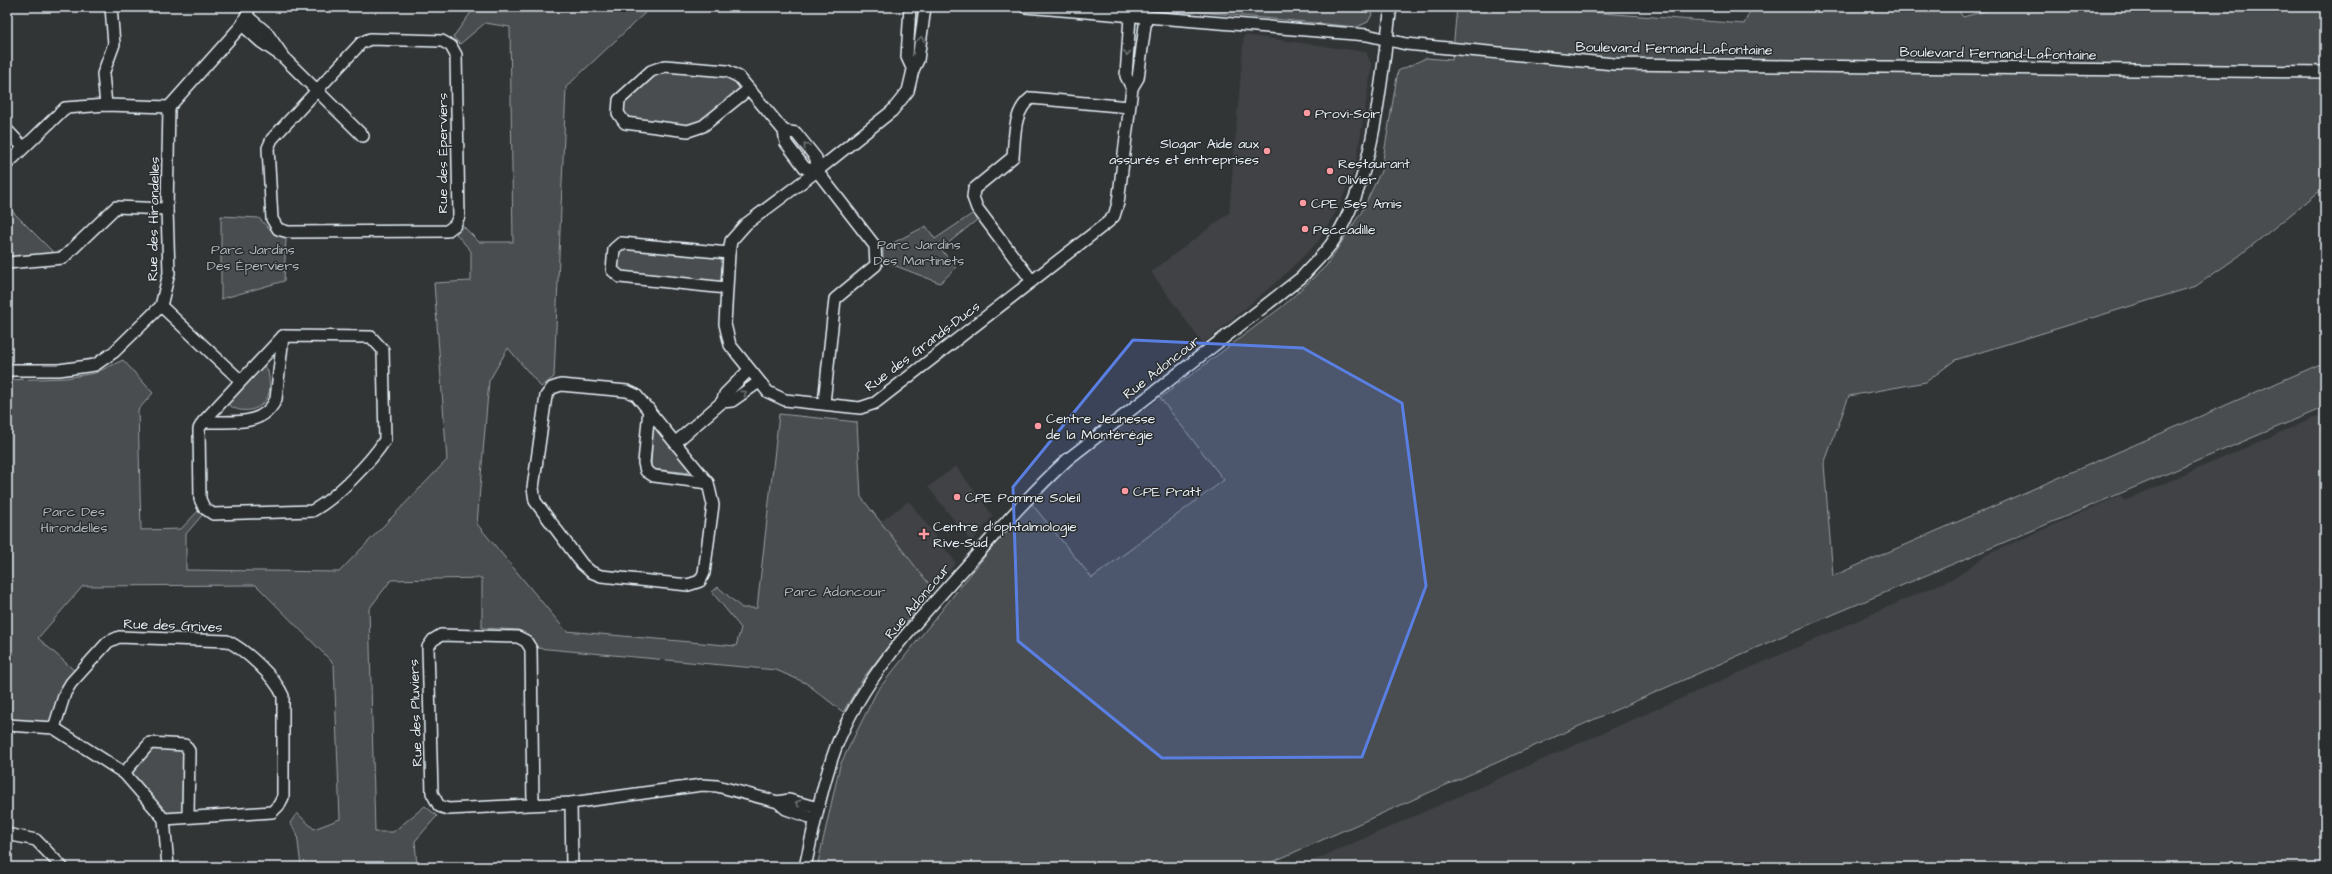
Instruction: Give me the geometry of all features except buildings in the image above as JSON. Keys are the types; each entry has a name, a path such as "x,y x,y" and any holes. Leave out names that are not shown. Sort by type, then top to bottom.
{"street":[{"path":"106,105 103,74 114,44 111,7"},
{"path":"910,7 907,57 913,70"},
{"name":"Rue des Grands-Ducs","path":"925,7 918,60 913,70 908,91 892,111 817,172 746,224 731,241 726,288 725,324 730,345 768,392 785,400 860,408 875,403 1114,216 1118,203 1132,88 1138,78 1146,18"},
{"name":"Boulevard Fernand-Lafontaine","path":"1025,7 1130,17 1367,35 1406,44 1614,64 2325,72"},
{"name":"Rue Adoncour","path":"805,867 817,814 836,747 869,686 926,611 1036,488 1068,459 1302,277 1334,240 1356,199 1369,155 1391,7"},
{"path":"7,164 65,108 106,105 169,108 246,16 261,42 282,57 363,136"},
{"name":"Rue des Grands-Ducs","path":"1130,17 1126,76 1132,88"},
{"name":"Rue des Éperviers","path":"370,39 442,41 451,46 456,55 459,216 455,225 447,231 288,232 278,229 272,219 268,148 272,139 317,91 361,43 370,39"},
{"path":"750,89 703,126 688,131 625,123 618,113 619,100 651,71 665,66 727,71 739,77 750,89 784,131 796,133 816,158 817,172 875,246 876,265 835,299 824,403"},
{"path":"1032,281 977,208 973,198 974,188 1013,157 1018,113 1023,103 1030,98 1129,107"},
{"name":"Rue des Hirondelles","path":"161,306 170,273 167,209 169,108"},
{"path":"7,130 24,147"},
{"path":"7,262 63,258 116,207 167,209"},
{"path":"726,288 620,277 612,270 614,249 621,243 729,253"},
{"path":"7,370 59,370 95,365 114,352 161,306 240,380"},
{"path":"203,422 257,419 272,408 276,399 283,336"},
{"path":"283,336 371,337 383,350 385,440 377,453 324,504 312,511 213,514 204,508 200,499 199,430 203,422 240,380 283,336"},
{"path":"676,442 722,402 725,394 749,370"},
{"path":"722,402 732,401 759,382"},
{"path":"561,385 627,391 636,395 676,442 708,483 713,505 704,573 700,581 688,585 601,576 591,572 582,564 535,501 533,488 546,396 552,388 561,385"},
{"path":"649,409 644,463 646,471 654,476 708,483"},
{"name":"Rue des Pluviers","path":"533,805 531,649 526,641 518,637 441,635 433,640 428,647 434,800 439,806 448,809 533,805 571,803 702,785 717,786 778,802 786,808 817,814"},
{"name":"Rue des Grives","path":"54,728 65,693 70,683 108,642 119,637 227,641 237,646 278,685 283,696 283,797 279,805 272,812 188,816"},
{"path":"7,725 54,728 124,773 164,818 168,867"},
{"path":"124,773 150,743 184,745 190,751 188,816 164,818"},
{"path":"571,803 572,867"},
{"path":"7,834 28,837 36,840 62,867"}],"highlighted area":[{"path":"1133,340 1303,348 1402,403 1426,586 1362,757 1162,758 1018,641 1013,487"}],"shaded area":[{"path":"1244,35 1366,52 1372,66 1355,169 1339,206 1318,242 1280,279 1203,344 1151,272 1229,213"},
{"name":"CPE Pratt","path":"1160,398 1224,479 1092,579 1031,503 1059,473"},
{"path":"2325,413 2325,867 1299,867 1958,576 1986,555 2121,495 2124,501"},
{"name":"CPE Pomme Soleil","path":"956,466 993,516 971,542 928,487"},
{"path":"909,501 956,563 933,589 880,522"}],"green space":[{"path":"475,7 648,7 648,10 566,87 554,377 541,387 508,348 489,381 477,524 566,631 736,646 741,628 712,592 718,587 742,608 757,608 779,414 857,422 861,497 933,589 864,677 843,712 806,683 776,670 537,648 519,630 482,628 482,578 391,580 369,609 375,832 393,832 425,806 437,816 415,841 417,867 301,867 297,833 290,823 297,813 314,829 340,819 334,664 256,585 83,586 38,638 76,672 62,686 52,726 7,723 7,639 10,637 7,634 7,380 66,378 95,373 123,360 153,393 138,410 141,530 181,529 198,511 203,514 186,534 186,570 339,572 447,460 434,283 471,281 471,251 456,234 463,226 479,242 513,242 510,27 485,23 460,44 453,37"},
{"path":"1148,7 1376,7 1368,22 1357,27"},
{"path":"1457,7 1525,7 1744,24 1752,7 1956,7 1963,17 1999,7 2325,7 2325,187 2239,256 2196,286 1955,360 1926,382 1849,396 1824,464 1833,576 2325,362 2325,407 1794,631 1261,867 817,867 840,765 877,691 1006,530 1031,503 1092,578 1224,480 1160,398 1283,306 1326,266 1362,211 1381,171 1398,71 1426,58 1452,60"},
{"path":"651,71 727,71 749,89 688,131 625,123 619,100"},
{"path":"7,206 54,253 7,257"},
{"name":"Parc Jardins Des Martinets","path":"972,214 978,219 941,249 956,268 940,283 883,261 883,248 926,226 935,239"},
{"name":"Parc Jardins Des Éperviers","path":"221,216 259,218 268,228 286,238 284,281 221,299"},
{"path":"621,243 729,253 726,288 620,277 612,270"},
{"path":"258,364 264,366 268,371 270,384 268,396 265,402 255,409 236,409 226,402"},
{"path":"653,424 693,473 651,469"},
{"path":"151,745 176,745 187,752 186,813 165,816 126,773"}],"place":[{"name":"Provi-Soir","path":"1307,113"},
{"name":"Slogar Aide aux assurés et entreprises","path":"1267,151"},
{"name":"Restaurant Olivier","path":"1330,171"},
{"name":"CPE Ses Amis","path":"1303,203"},
{"name":"Peccadille","path":"1305,229"},
{"name":"Centre Jeunesse de la Montérégie","path":"1038,426"},
{"name":"CPE Pratt","path":"1125,491"},
{"name":"CPE Pomme Soleil","path":"957,497"},
{"name":"Centre d'ophtalmologie Rive-Sud","path":"924,534"}],"park label":[{"name":"Parc Des Hirondelles","path":"74,520"},
{"name":"Parc Adoncour","path":"835,591"}]}
